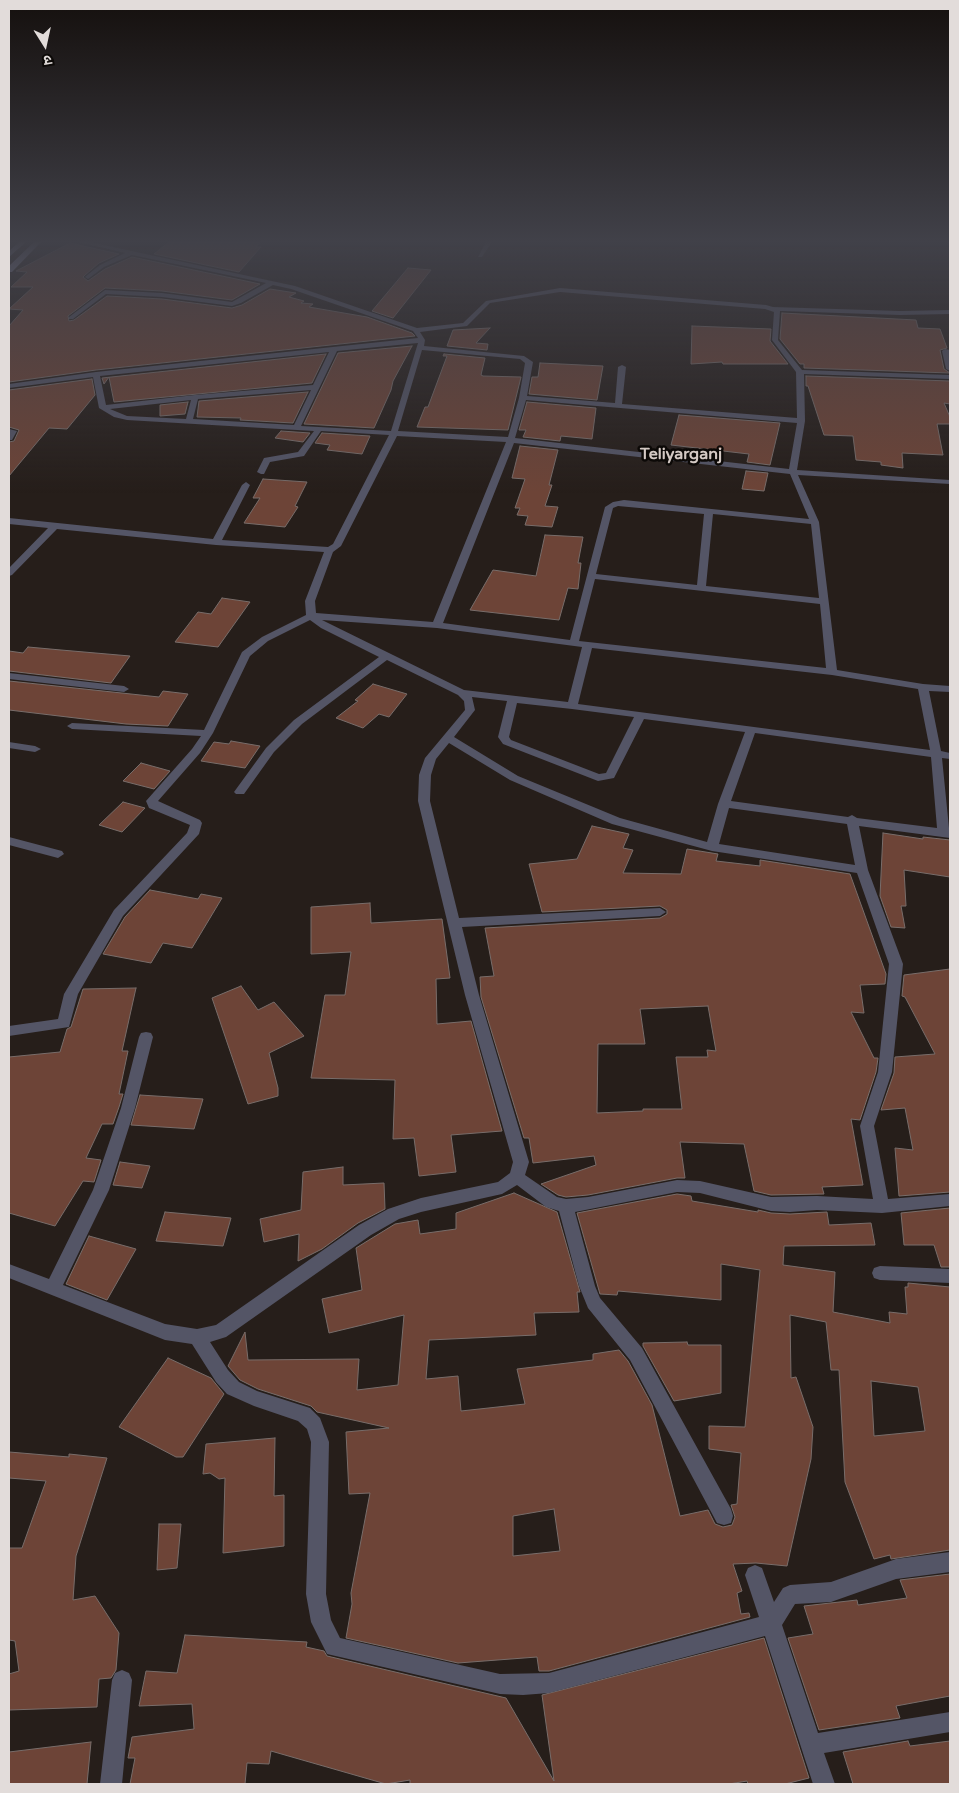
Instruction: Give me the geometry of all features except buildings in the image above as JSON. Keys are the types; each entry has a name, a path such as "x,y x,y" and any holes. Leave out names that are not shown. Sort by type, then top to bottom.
{"street":[{"path":"403,326 416,330 458,326"},
{"path":"776,326 775,340 800,372 800,421 793,472 816,522 832,672"},
{"path":"9,521 216,542 328,550 337,546 394,433 421,344 416,330"},
{"path":"9,386 96,374 267,358 334,348 421,344 527,359 529,362 523,398 511,440 437,625"},
{"path":"297,426 334,348"},
{"path":"950,352 944,351 950,369"},
{"path":"618,406 622,367"},
{"path":"800,372 950,378"},
{"path":"96,374 103,408 127,418 297,426 511,440 793,472 950,482"},
{"path":"103,408 195,397 315,388"},
{"path":"189,421 195,397"},
{"path":"523,398 800,421"},
{"path":"261,472 267,460 301,454 320,428"},
{"path":"9,431 14,431 9,438"},
{"path":"216,542 246,485"},
{"path":"574,642 609,508 616,504 624,503 816,522"},
{"path":"701,588 709,511"},
{"path":"9,573 56,525"},
{"path":"9,1271 165,1332 197,1337 220,1332 365,1230 394,1214 422,1204 502,1188 517,1177 521,1162 472,995 424,801 425,775 431,758 470,710 469,700 462,693 324,626 311,616 310,601 328,550"},
{"path":"590,576 825,602"},
{"path":"9,1030 64,1023 71,994 118,913 193,834 196,823 153,805 152,801 196,751 208,734 246,654 264,639 311,616 437,625 588,645 832,672 923,687 950,689"},
{"path":"572,706 588,645"},
{"path":"240,792 270,750 298,722 386,656"},
{"path":"9,676 124,689"},
{"path":"724,804 946,834 936,754 923,687"},
{"path":"462,693 950,756"},
{"path":"513,699 503,737 507,742 598,778 610,776 641,715"},
{"path":"72,726 208,734"},
{"path":"712,847 724,804 751,730"},
{"path":"448,738 514,778 616,821 712,847 862,870"},
{"path":"9,745 35,750"},
{"path":"852,820 862,870 896,964 885,1072 867,1126 882,1206"},
{"path":"9,841 58,854"},
{"path":"454,923 660,912"},
{"path":"53,1288 101,1190 128,1108 146,1036"},
{"path":"517,1177 552,1202 566,1206 588,1204 677,1186 700,1187 771,1204 817,1203 882,1206 950,1200"},
{"path":"566,1206 587,1286 594,1303 636,1354 724,1516"},
{"path":"880,1273 950,1276"},
{"path":"197,1337 222,1376 233,1388 254,1398 304,1414 314,1424 320,1442 316,1594 321,1622 334,1647 500,1684 523,1686 548,1683 771,1624 790,1595 831,1592 896,1569 950,1562"},
{"path":"755,1575 824,1784"},
{"path":"111,1784 122,1680"},
{"path":"812,1745 950,1722"}],"district":[{"name":"Teliyarganj","path":"681,455"}]}
